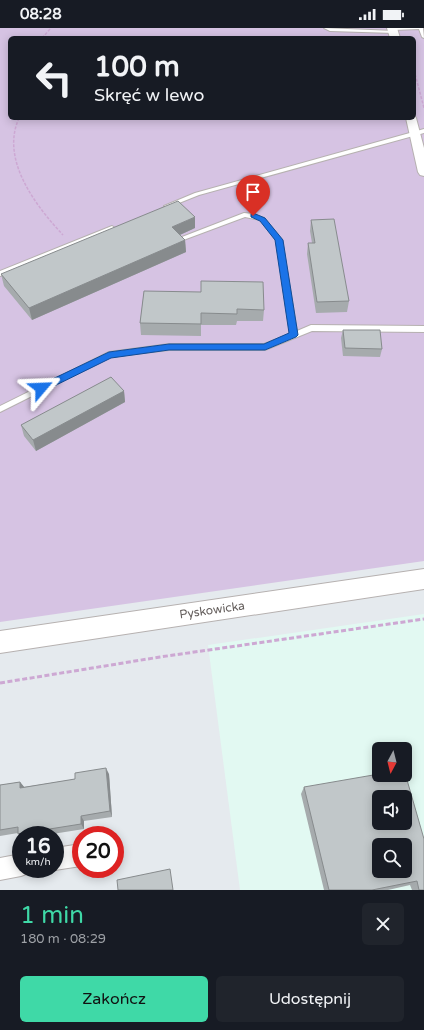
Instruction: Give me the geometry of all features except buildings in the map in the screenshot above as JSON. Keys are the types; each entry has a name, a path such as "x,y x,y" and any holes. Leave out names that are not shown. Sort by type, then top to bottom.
{"street":[{"path":"412,120 419,133 424,172"},
{"name":"Pyskowicka","path":"0,642 424,579"},
{"path":"0,869 12,867"}],"lane":[{"path":"326,28 330,30 393,32 420,28 424,38"},
{"path":"160,209 197,194 419,133"},
{"path":"184,238 244,215 262,219 279,240 294,335"},
{"path":"0,274 116,227"},
{"path":"0,408 109,355 169,347 265,347 311,328 424,329"}],"path":[{"path":"44,36 52,28"},
{"path":"416,78 424,108"},
{"path":"11,139 13,126 18,120"},
{"path":"18,177 32,202 72,245"},
{"path":"0,683 160,657 424,619"}],"shaded area":[{"path":"0,28 424,28 424,561 0,622"},
{"path":"424,614 424,890 240,890 208,645"}],"route":[{"path":"41,388 109,355 169,347 265,347 294,335 279,240 262,219 253,216"}]}
